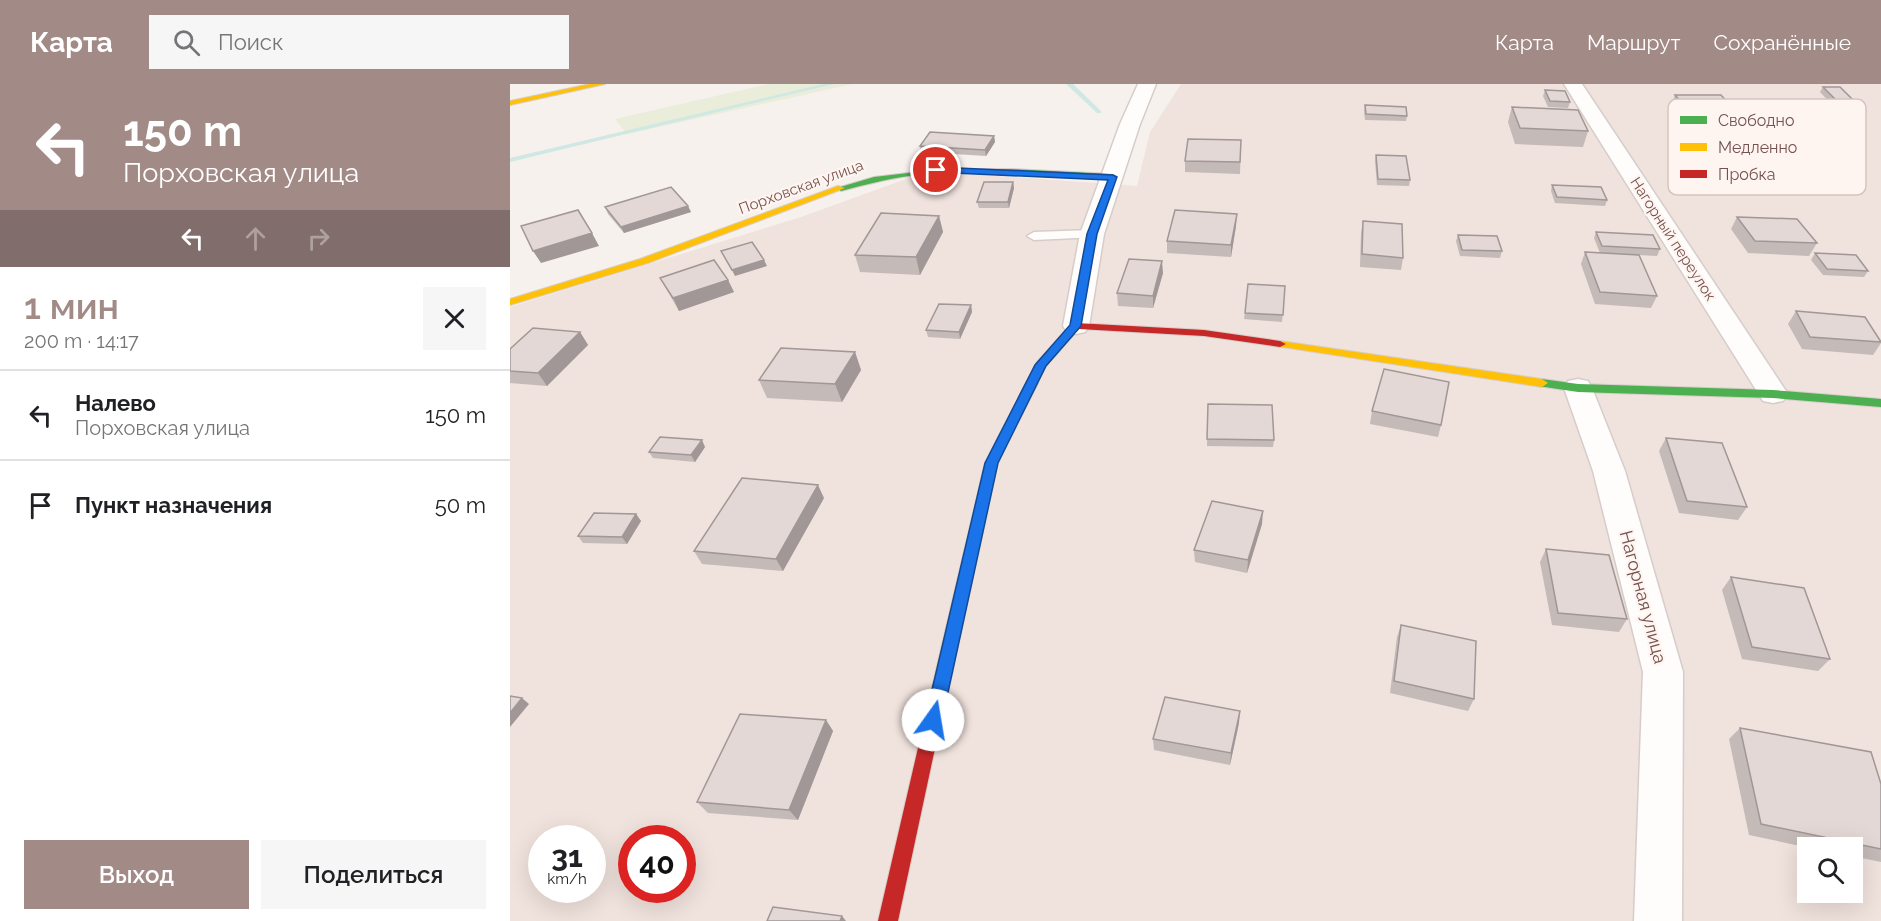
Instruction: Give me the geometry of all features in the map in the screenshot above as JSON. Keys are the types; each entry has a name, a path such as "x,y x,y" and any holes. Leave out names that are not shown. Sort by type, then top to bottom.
{"street":[{"path":"510,103 602,84"},
{"path":"888,921 991,463 1041,365 1076,326 1092,234 1130,124 1147,84"},
{"name":"Нагорный переулок","path":"1574,84 1773,394"},
{"name":"Порховская улица","path":"510,302 573,285 674,251 824,194 909,170 1113,177"},
{"path":"1076,326 1204,333 1578,388 1773,394 1881,403"},
{"name":"Нагорная улица","path":"1578,388 1609,471 1663,672 1658,921"}],"lane":[{"path":"1034,236 1092,234"}],"shaded area":[{"path":"1181,84 1881,84 1881,921 510,921 510,307 801,217 928,171 1137,186 1150,132"}],"green space":[{"path":"768,84 853,84 627,134 615,119"}],"building":[{"path":"1823,87 1840,87 1852,99 1835,99"},
{"path":"1545,90 1565,91 1570,102 1550,101"},
{"path":"1675,95 1721,95 1724,99 1678,99"},
{"path":"1365,105 1406,107 1407,116 1366,114"},
{"path":"1512,107 1578,110 1588,131 1520,128"},
{"path":"930,132 994,136 985,150 920,146"},
{"path":"1188,139 1241,140 1240,162 1185,161"},
{"path":"1376,155 1406,156 1410,180 1378,179"},
{"path":"984,182 1013,182 1008,202 977,202"},
{"path":"1552,185 1601,187 1607,200 1557,197"},
{"path":"671,187 688,206 621,227 605,207"},
{"path":"578,210 592,233 533,251 521,226"},
{"path":"1175,210 1237,214 1231,245 1167,241"},
{"path":"881,213 939,216 916,257 855,255"},
{"path":"1737,217 1797,219 1817,243 1755,241"},
{"path":"1363,221 1402,224 1403,258 1362,254"},
{"path":"1596,232 1653,235 1660,249 1602,246"},
{"path":"1458,235 1497,236 1502,251 1462,250"},
{"path":"752,242 764,260 732,270 721,251"},
{"path":"1585,252 1639,255 1657,296 1600,292"},
{"path":"1815,253 1856,255 1868,271 1827,269"},
{"path":"1129,259 1162,261 1153,296 1117,293"},
{"path":"714,260 728,280 673,298 660,278"},
{"path":"1248,284 1285,286 1283,315 1245,313"},
{"path":"939,304 971,305 959,332 926,330"},
{"path":"1796,311 1865,317 1881,342 1810,337"},
{"path":"533,328 580,332 538,373 510,371 510,349"},
{"path":"781,348 855,352 835,384 759,380"},
{"path":"1384,369 1449,382 1441,425 1372,411"},
{"path":"1208,404 1272,405 1274,440 1207,439"},
{"path":"660,437 702,440 691,455 649,452"},
{"path":"1666,438 1722,443 1747,507 1687,501"},
{"path":"742,478 818,485 776,559 694,551"},
{"path":"1212,501 1263,511 1248,560 1194,550"},
{"path":"594,513 636,514 622,537 578,536"},
{"path":"1546,549 1609,555 1627,619 1558,613"},
{"path":"1731,577 1804,588 1830,659 1752,647"},
{"path":"1401,625 1476,641 1474,699 1394,681"},
{"path":"510,696 522,698 510,713"},
{"path":"1165,697 1240,711 1231,753 1153,739"},
{"path":"740,714 826,720 789,810 697,802"},
{"path":"1740,728 1871,752 1881,784 1881,849 1863,845 1863,837 1823,837 1761,824"},
{"path":"773,907 842,916 840,921 767,921"}],"waterway":[{"path":"510,160 831,84"},
{"path":"1069,84 1099,112"}],"traffic: fast":[{"path":"841,188 874,179 942,171 1011,171 1113,177"},
{"path":"1542,383 1578,388 1773,394 1881,403"}],"traffic: slow":[{"path":"510,103 601,84"},
{"path":"510,302 644,261 841,188"},
{"path":"1280,344 1542,383"},
{"path":"941,683 991,463 1032,383"}],"traffic: jam":[{"path":"1032,383 1041,365 1076,326 1204,333 1280,344"},
{"path":"888,921 941,683"}],"route":[{"path":"933,720 991,463 1041,365 1076,326 1092,234 1113,177 936,170"}]}
